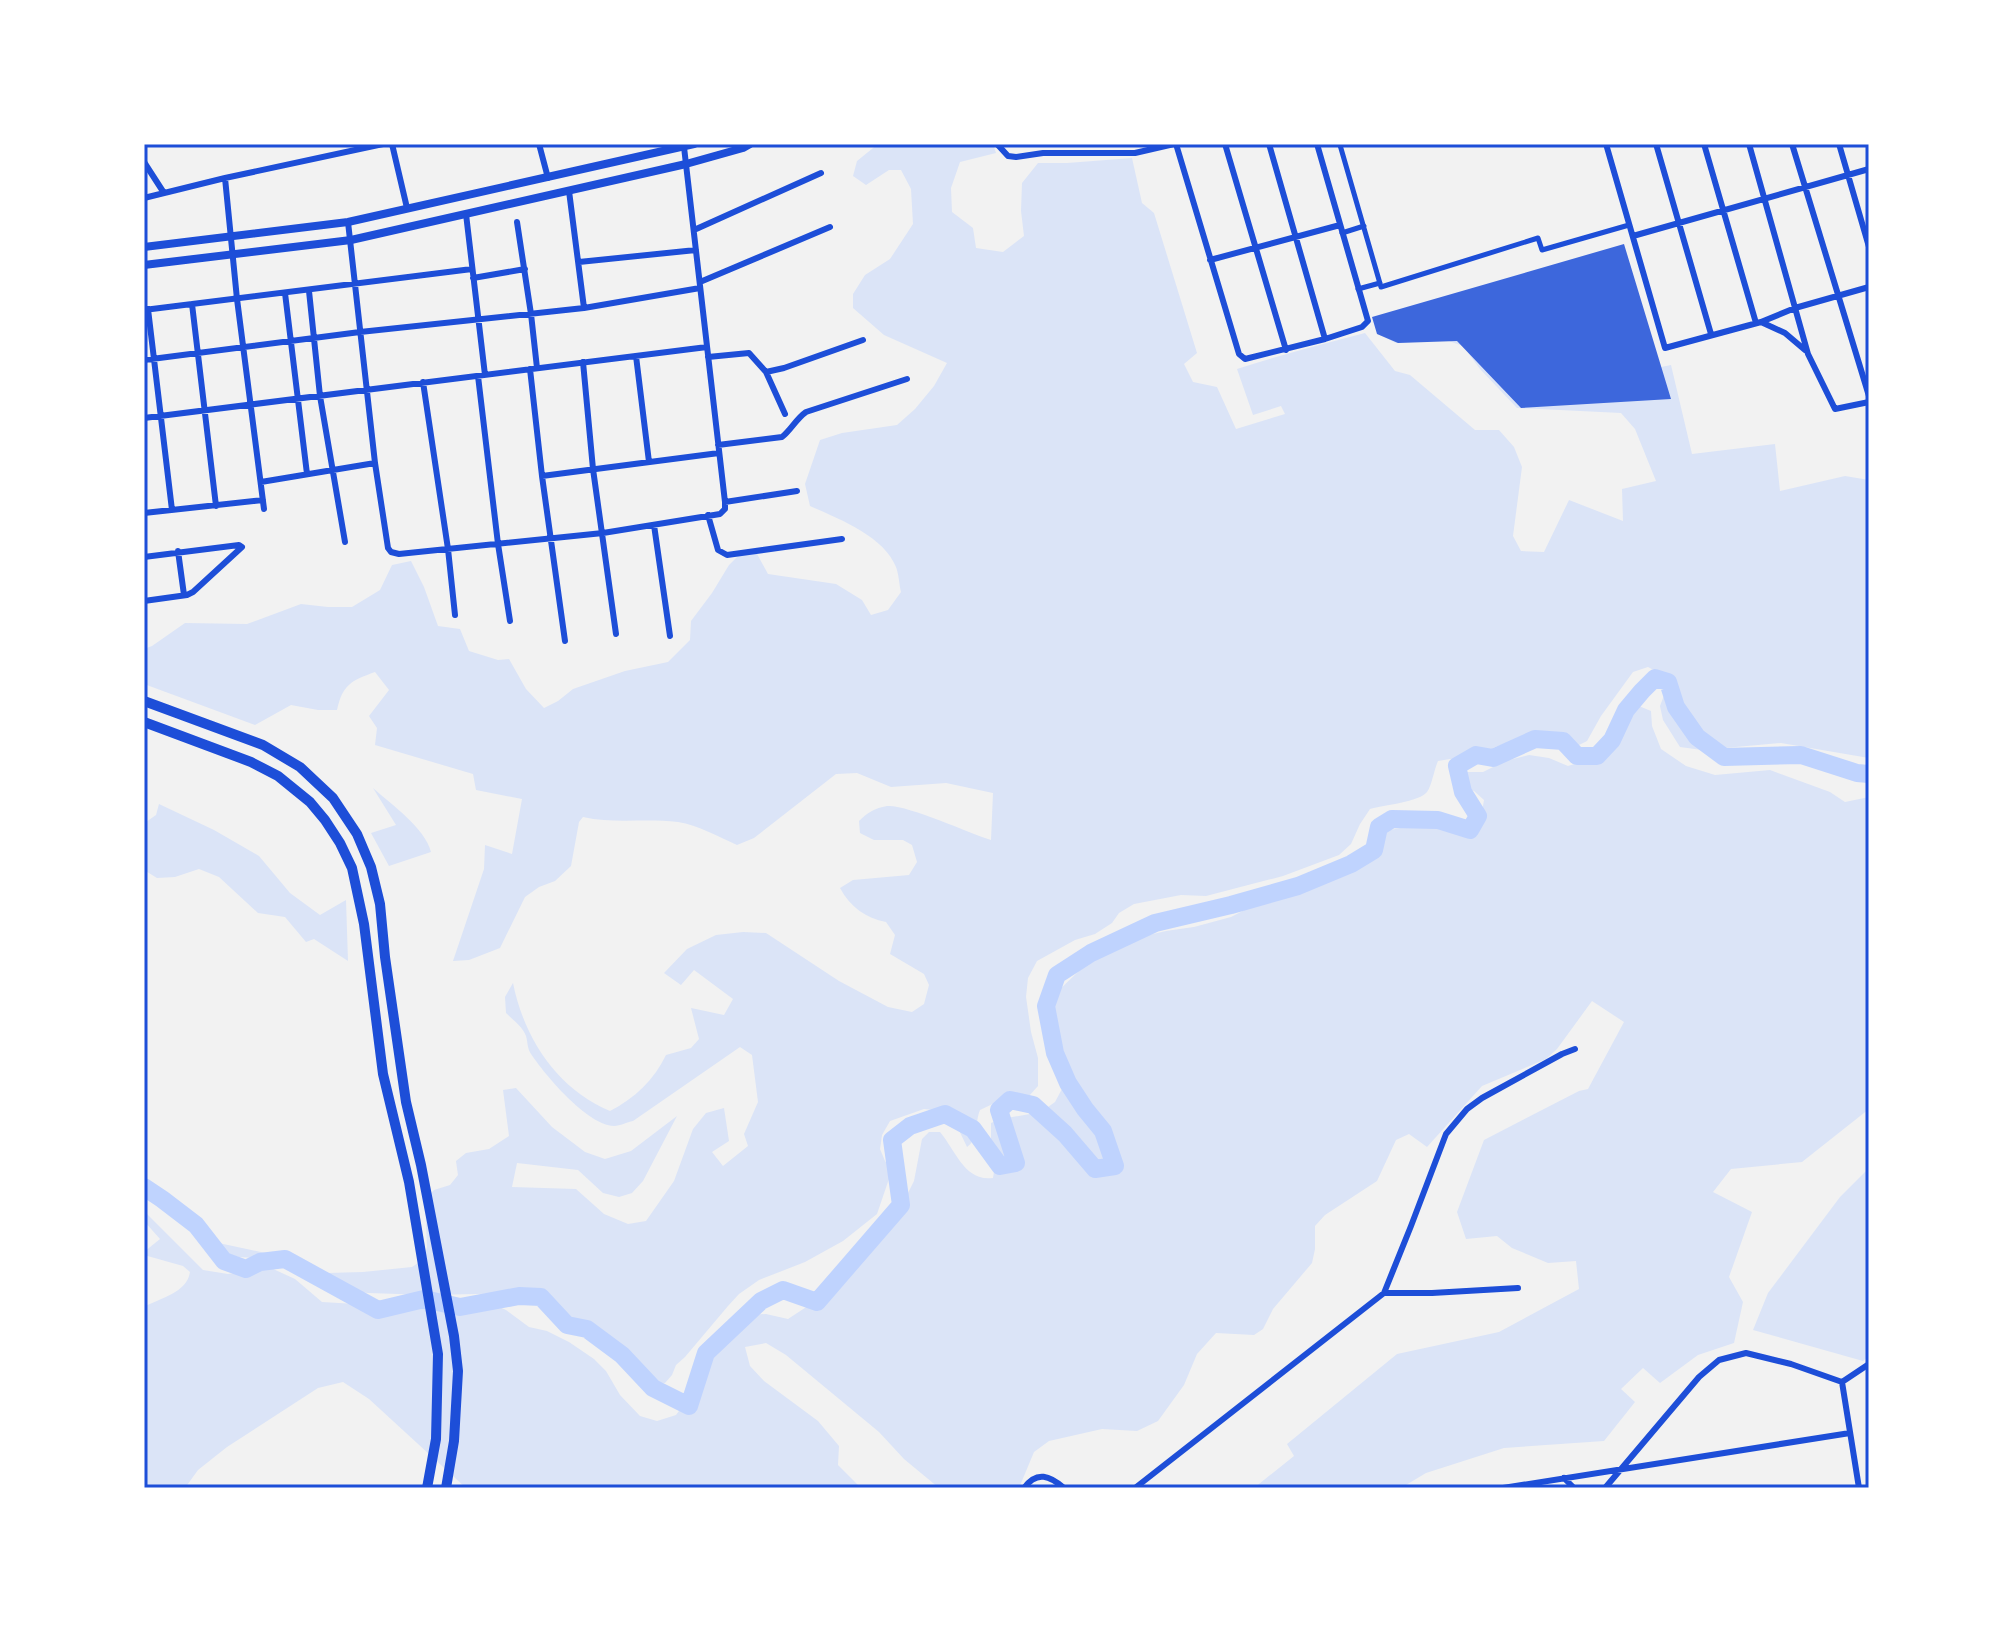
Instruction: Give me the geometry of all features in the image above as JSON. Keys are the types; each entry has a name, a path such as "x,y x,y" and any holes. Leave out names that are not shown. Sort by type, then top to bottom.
{"highway":[{"path":"144,701 263,745 300,767 325,790 350,822 371,867 380,904 406,1102 454,1336 458,1371 454,1441 446,1488"},
{"path":"144,722 251,762 278,776 310,802 325,820 352,868 359,895 383,1074 409,1182 438,1354 436,1439 427,1488"}],"street":[{"path":"144,198 383,144"},
{"path":"392,144 407,208"},
{"path":"539,144 548,178"},
{"path":"144,265 351,240 686,164 750,144"},
{"path":"997,144 1008,156 1016,157 1043,153 1135,153 1175,144 1239,354 1245,359 1325,339 1362,327 1368,321 1317,144"},
{"path":"1040,144 1043,153"},
{"path":"1087,144 1090,154"},
{"path":"1133,144 1135,153"},
{"path":"1225,144 1286,350"},
{"path":"1269,144 1325,339"},
{"path":"1606,144 1665,348 1869,287"},
{"path":"1656,144 1711,334"},
{"path":"1704,144 1759,322 1785,333 1808,354"},
{"path":"1749,144 1808,354 1835,409 1869,399 1792,144"},
{"path":"1839,144 1869,247"},
{"path":"144,247 348,222 691,145 686,164 725,502 723,513 551,540 399,554 391,552 375,463 348,222"},
{"path":"1340,145 1381,287 1538,238 1542,250 1629,225"},
{"path":"144,162 164,193"},
{"path":"1633,236 1869,169"},
{"path":"694,230 821,173"},
{"path":"225,178 264,509"},
{"path":"569,191 584,308"},
{"path":"466,214 498,544 510,621"},
{"path":"517,222 531,314 542,476 565,641"},
{"path":"1210,260 1340,225"},
{"path":"1342,233 1364,226"},
{"path":"144,360 360,332 584,308 700,285 830,227"},
{"path":"579,262 696,250"},
{"path":"172,510 155,358 146,310 309,291 355,282 525,269"},
{"path":"1358,289 1380,283"},
{"path":"309,291 320,396 345,542"},
{"path":"285,293 307,474"},
{"path":"192,304 216,506"},
{"path":"766,372 863,340"},
{"path":"144,418 707,347"},
{"path":"708,357 746,352 754,357 766,372 785,414"},
{"path":"636,356 649,462"},
{"path":"583,362 593,469 616,634"},
{"path":"542,476 649,462 782,437 806,412 907,379"},
{"path":"423,382 455,615"},
{"path":"261,482 375,463"},
{"path":"725,502 797,491"},
{"path":"144,513 263,500"},
{"path":"708,515 718,550 727,555 842,539"},
{"path":"654,525 670,636"},
{"path":"144,557 242,545 241,550 197,589 184,595 144,601"},
{"path":"178,551 184,595"},
{"path":"1135,1488 1384,1293 1446,1134 1467,1109 1482,1098 1575,1049"},
{"path":"1384,1293 1518,1288"},
{"path":"1605,1488 1699,1377 1719,1360 1746,1353 1791,1364 1842,1382"},
{"path":"1842,1382 1869,1364"},
{"path":"1842,1382 1859,1488"},
{"path":"1503,1488 1850,1433"},
{"path":"1024,1488 1033,1478 1042,1477 1052,1479 1064,1488"},
{"path":"1564,1478 1574,1488"}],"shaded area":[{"path":"878,144 993,144 996,153 960,162 951,188 952,212 973,228 976,248 1003,252 1024,236 1022,183 1038,163 1132,158 1142,203 1154,213 1197,353 1184,364 1193,382 1217,387 1236,429 1285,414 1281,406 1253,415 1237,369 1365,333 1395,371 1410,375 1475,430 1499,430 1514,447 1522,467 1513,536 1521,551 1544,552 1569,500 1623,521 1622,489 1656,481 1635,429 1621,413 1517,408 1463,346 1446,340 1396,343 1380,335 1375,326 1656,368 1671,365 1692,454 1775,444 1780,491 1845,476 1869,480 1869,758 1781,743 1702,750 1680,747 1663,720 1660,706 1666,690 1663,675 1648,667 1633,672 1587,741 1575,747 1554,737 1535,733 1495,747 1469,761 1438,761 1427,792 1409,801 1370,809 1351,844 1339,855 1283,876 1206,896 1181,895 1134,904 1095,934 1075,940 1037,961 1028,978 1026,997 1038,1058 1038,1086 1029,1096 1001,1100 980,1110 975,1135 967,1147 956,1124 942,1111 924,1109 890,1121 882,1135 880,1149 892,1170 877,1214 843,1241 805,1262 759,1280 739,1294 676,1365 665,1383 647,1382 633,1376 589,1328 535,1296 519,1293 368,1293 331,1288 285,1264 219,1251 200,1239 293,1259 327,1273 412,1267 424,1259 427,1247 425,1200 434,1190 450,1185 458,1175 456,1161 466,1153 489,1149 509,1136 503,1090 516,1088 552,1127 585,1152 605,1159 631,1151 677,1116 643,1181 632,1193 619,1197 603,1193 578,1170 517,1163 512,1187 576,1189 604,1214 628,1224 646,1221 674,1181 693,1129 706,1113 724,1108 729,1141 712,1152 723,1166 748,1146 744,1134 758,1102 752,1055 740,1047 633,1121 616,1126 603,1123 568,1098 531,1054 525,1033 506,1013 505,997 513,983 525,1023 546,1059 574,1089 610,1111 643,1088 666,1055 691,1048 699,1039 691,1008 724,1015 733,999 694,970 681,985 664,973 687,949 716,935 766,933 839,981 888,1007 912,1012 924,1004 929,985 924,974 890,954 895,935 886,922 859,911 840,888 853,880 909,875 917,862 912,845 903,840 874,840 860,833 859,821 879,808 896,807 991,840 993,793 946,783 891,787 857,773 836,774 754,838 737,845 701,828 678,822 583,817 579,822 571,866 555,881 525,897 500,948 469,960 453,961 484,869 485,845 512,854 522,799 476,790 473,774 375,745 377,728 369,716 389,690 375,672 345,689 337,710 291,705 255,725 144,684 144,649 185,623 247,624 301,604 352,607 380,590 392,565 411,561 438,626 460,629 469,651 498,660 509,659 526,689 544,708 573,689 625,671 668,662 690,640 691,621 729,565 744,550 756,552 768,574 836,584 862,600 871,615 888,610 901,592 897,570 890,556 859,529 810,506 805,484 820,440 842,433 897,425 934,386 947,363 884,335 853,308 853,294 865,275 890,259 913,224 911,189 901,170 889,170 866,185 853,176 857,161"},
{"path":"1634,704 1651,711 1652,726 1661,749 1686,766 1715,775 1770,770 1830,792 1845,802 1869,797 1869,1109 1802,1162 1731,1169 1713,1192 1752,1212 1729,1277 1743,1302 1734,1343 1698,1355 1660,1383 1643,1368 1621,1389 1635,1402 1604,1441 1504,1448 1426,1473 1401,1488 1254,1488 1294,1456 1287,1444 1397,1354 1499,1332 1579,1289 1576,1261 1548,1263 1512,1248 1497,1236 1466,1239 1457,1212 1484,1140 1588,1089 1624,1022 1592,1001 1557,1049 1546,1059 1482,1086 1427,1147 1409,1134 1396,1140 1377,1181 1325,1215 1315,1226 1312,1263 1273,1309 1263,1329 1254,1335 1216,1333 1197,1354 1184,1385 1158,1421 1137,1431 1102,1429 1049,1441 1034,1452 1019,1488 939,1488 904,1459 879,1432 786,1355 766,1343 745,1347 750,1366 764,1381 818,1421 839,1446 838,1465 861,1488 466,1488 369,1399 343,1382 318,1388 227,1447 198,1470 185,1488 144,1488 144,1307 178,1290 190,1272 183,1266 144,1255 160,1239 144,1221 144,1211 203,1270 228,1274 271,1268 295,1279 322,1302 441,1309 495,1305 529,1327 547,1331 594,1359 640,1416 657,1421 676,1415 693,1392 701,1367 732,1328 748,1315 766,1314 788,1319 817,1300 906,1197 914,1181 922,1139 929,1132 940,1132 968,1170 983,1178 993,1178 996,1159 991,1144 991,1123 1041,1112 1055,1102 1063,1087 1053,1032 1055,994 1083,967 1127,940 1231,917 1260,902 1359,865 1369,842 1384,831 1423,824 1442,830 1470,825 1481,817 1484,800 1474,791 1453,784 1456,778 1467,772 1483,772 1505,761 1529,755 1549,758 1568,766 1581,762"},
{"path":"373,788 415,826 431,852 389,866 371,833 396,825"},
{"path":"159,804 259,856 290,893 320,915 346,900 348,961 314,939 306,942 285,917 258,913 219,877 199,869 175,877 157,878 144,870 144,821 156,815"},
{"path":"1869,1168 1869,1326 1866,1329 1869,1334 1869,1356 1863,1361 1753,1330 1768,1293 1840,1197"}],"building":[{"path":"1624,244 1671,399 1521,408 1457,341 1398,343 1377,334 1372,317"}],"waterway":[{"path":"144,1187 196,1225 224,1261 246,1269 260,1262 285,1259 378,1310 424,1299 460,1307 519,1296 541,1297 567,1325 587,1329 622,1355 653,1388 689,1406 706,1353 761,1301 783,1290 817,1302 901,1205 892,1140 910,1126 945,1114 973,1129 1000,1166 1016,1163 999,1110 1010,1100 1033,1105 1065,1134 1095,1169 1115,1166 1103,1131 1068,1083 1055,1053 1046,1006 1057,975 1091,953 1155,923 1298,886 1351,864 1374,850 1379,827 1392,819 1438,820 1470,830 1478,816 1463,792 1457,766 1476,755 1493,758 1535,739 1563,741 1577,756 1597,756 1612,740 1626,710 1655,678 1668,682 1676,707 1697,737 1724,757 1801,755 1869,774"}]}
